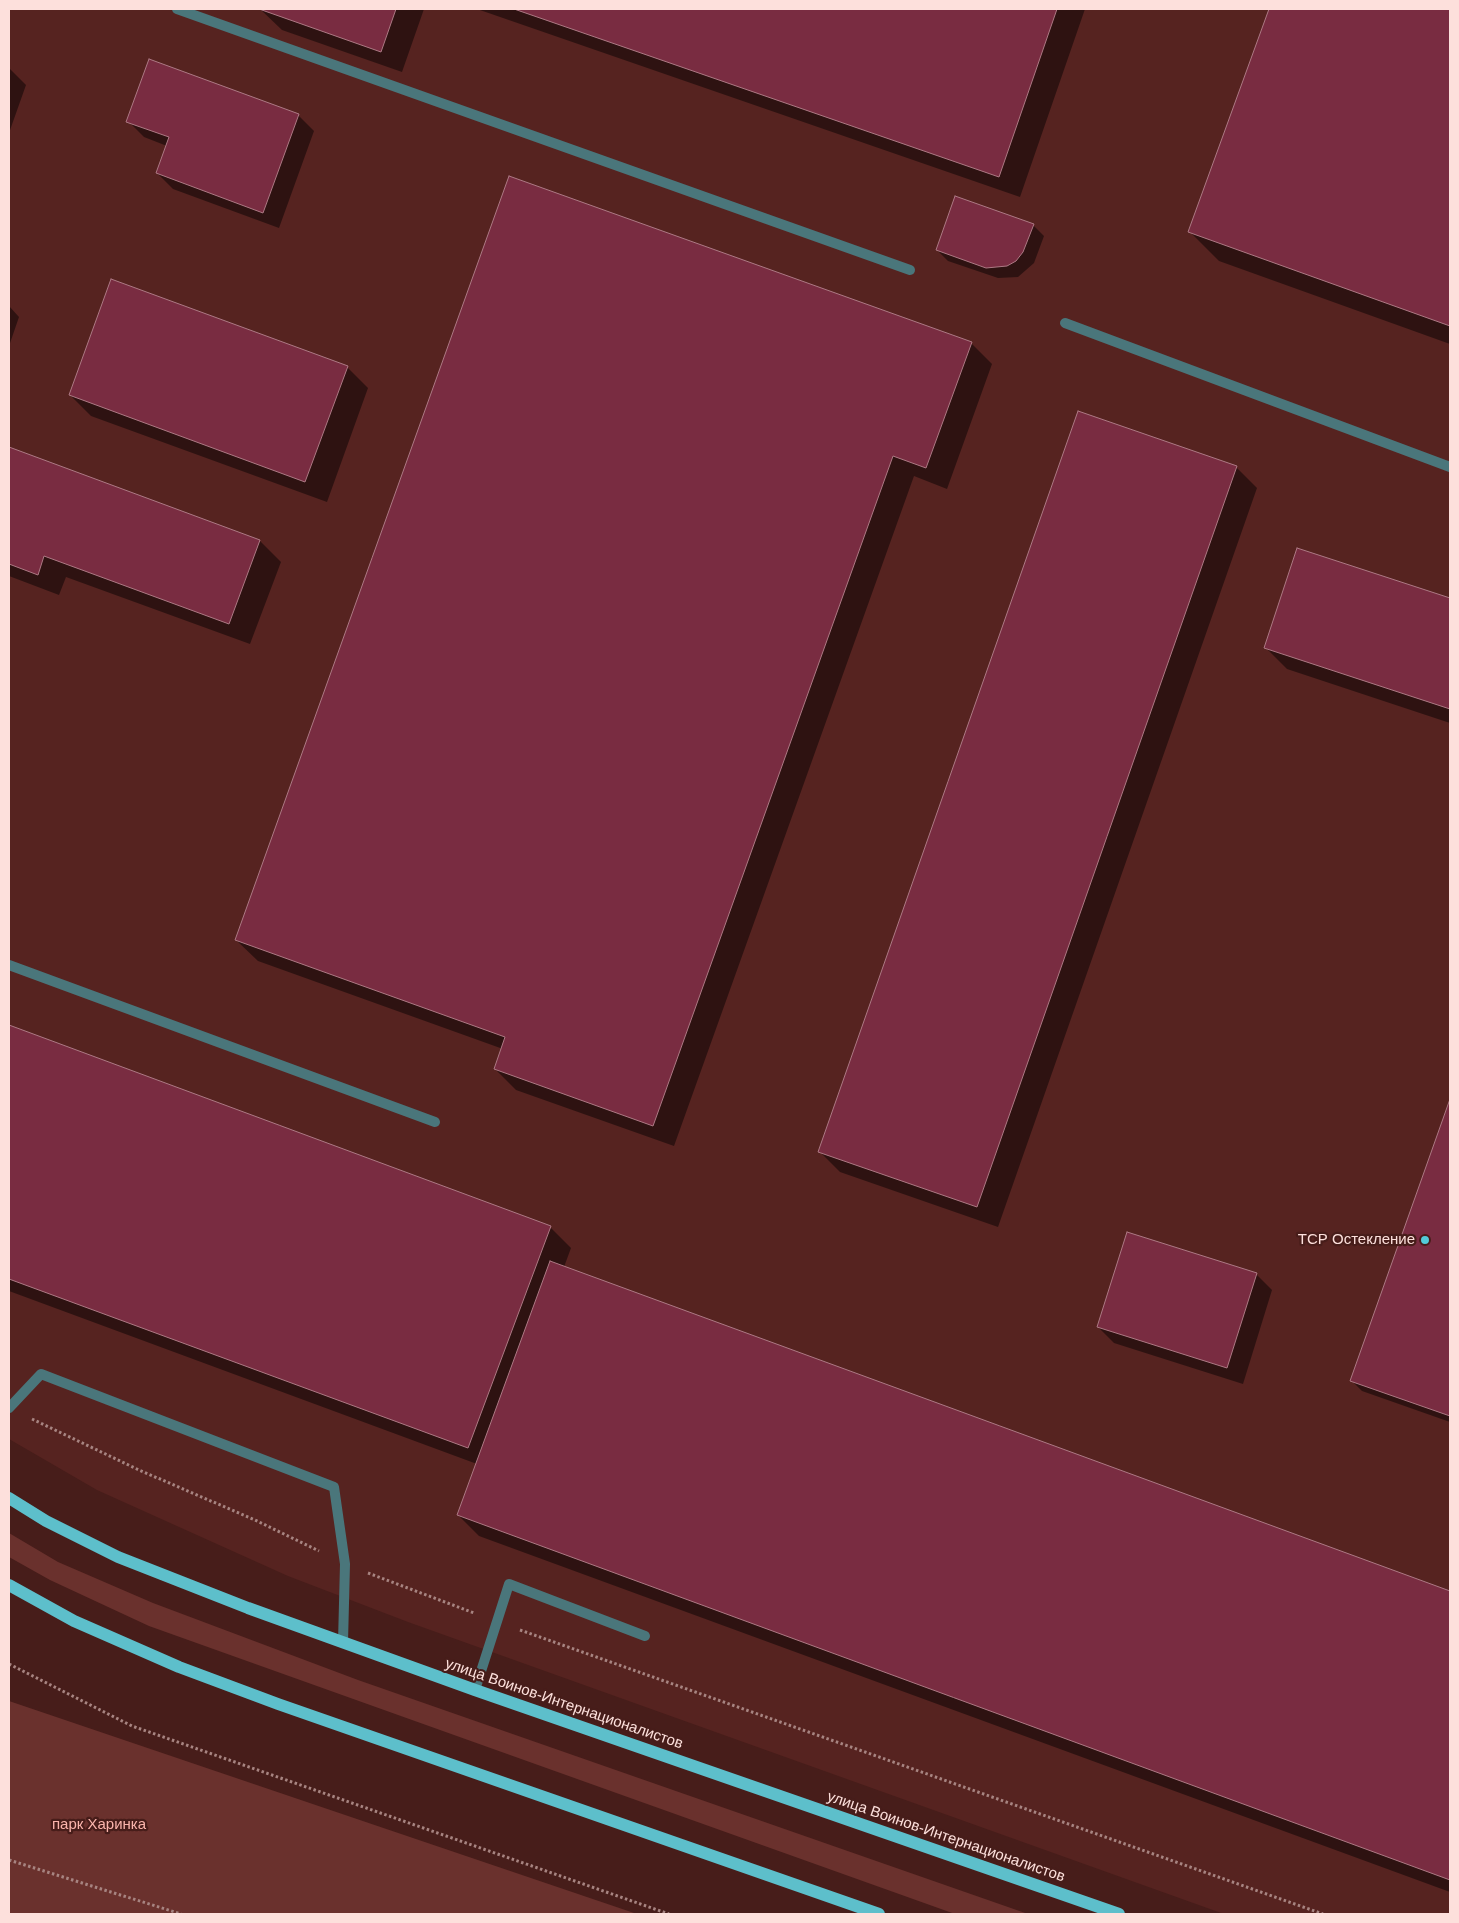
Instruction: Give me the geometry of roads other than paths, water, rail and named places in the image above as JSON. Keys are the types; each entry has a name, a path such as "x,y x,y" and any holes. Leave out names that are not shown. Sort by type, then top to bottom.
{"main road":[{"name":"улица Воинов-Интернационалистов","path":"9,1498 46,1521 118,1557 248,1608 475,1690 1119,1914"},
{"path":"9,1585 74,1621 179,1667 278,1704 879,1914"}],"street":[{"path":"177,9 910,270"},
{"path":"1065,323 1450,467"},
{"path":"9,965 435,1122"},
{"path":"9,1408 41,1374 334,1488 346,1564 343,1642"},
{"path":"475,1690 495,1621 509,1584 645,1636"}],"place":[{"name":"ТСР Остекление","path":"1425,1240"}],"park label":[{"name":"парк Харинка","path":"99,1825"}]}
